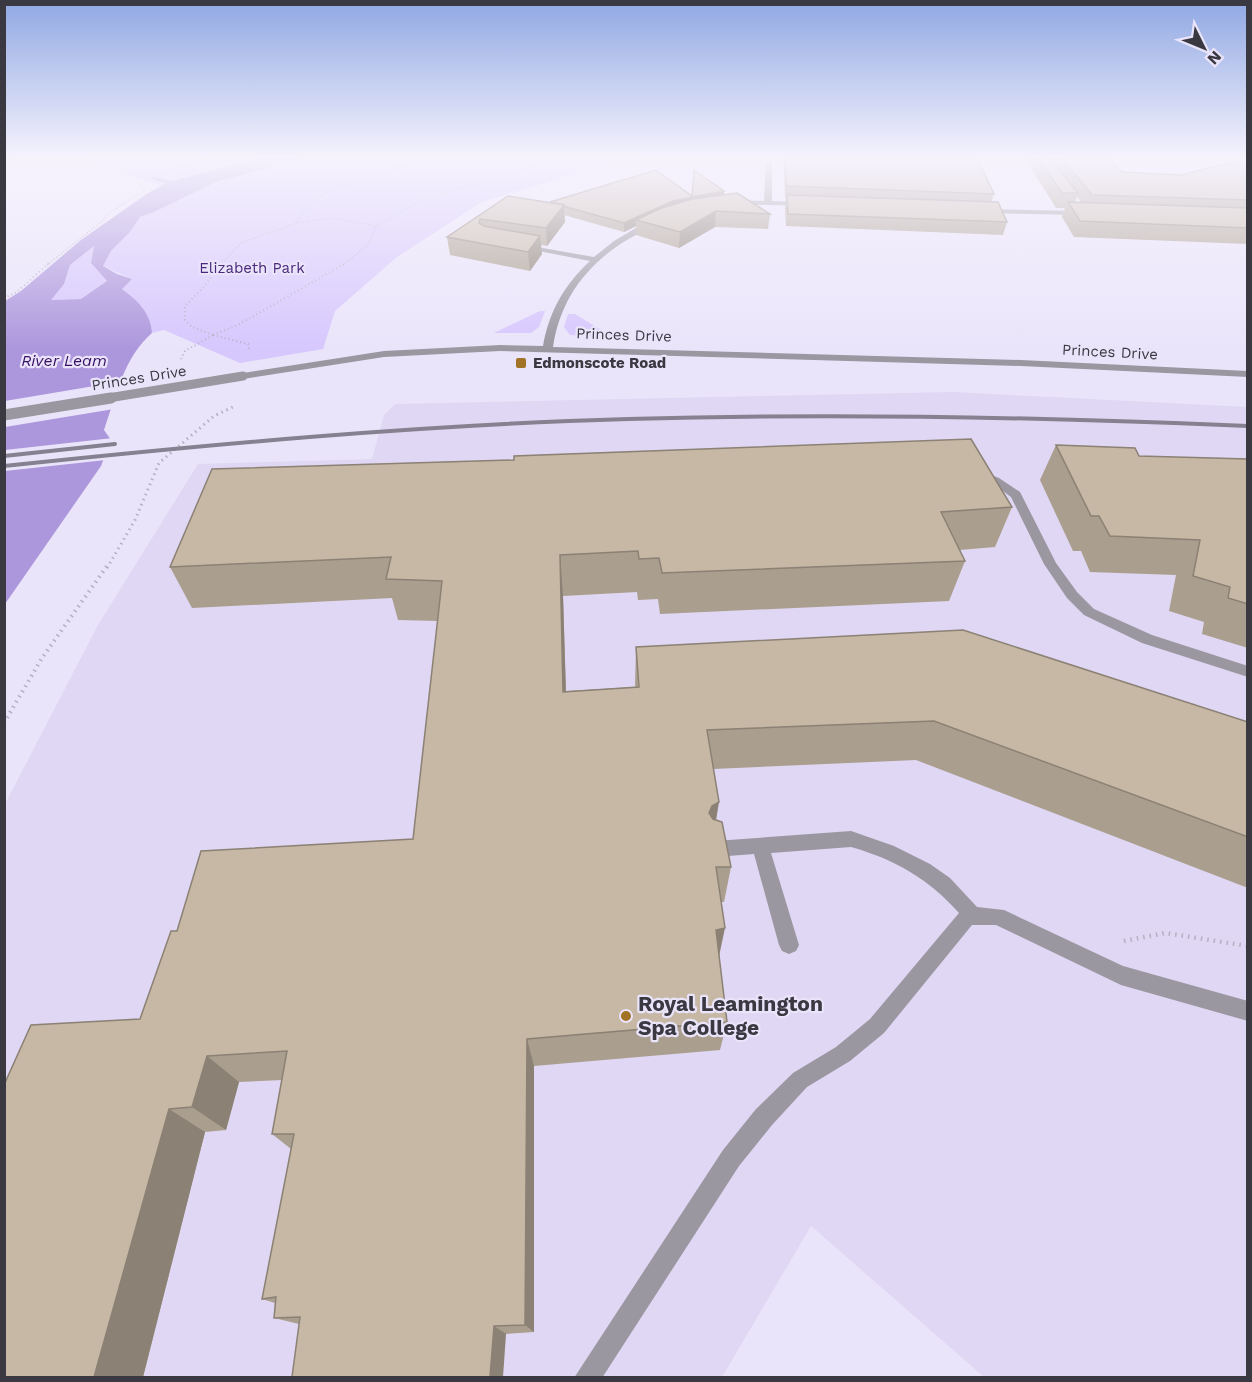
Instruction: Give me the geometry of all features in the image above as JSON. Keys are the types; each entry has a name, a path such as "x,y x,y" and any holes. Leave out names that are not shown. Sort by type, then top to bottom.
{"street":[{"path":"548,348 552,322 562,299 579,274 594,259 625,237 652,222"},
{"path":"510,244 594,259"},
{"name":"Princes Drive","path":"4,415 384,354 476,348 548,348 1093,366 1248,375"},
{"path":"964,471 995,480 1016,495 1050,564 1071,595 1089,612 1147,639 1248,672"},
{"path":"715,849 851,838 869,843 913,864 943,884 973,915"},
{"path":"761,847 789,945"},
{"path":"587,1377 731,1158 764,1117 800,1080 843,1054 877,1026 965,919 973,915 997,916 1121,975 1173,992 1248,1011"}],"path":[{"path":"4,298 17,292 40,269 100,222"},
{"path":"248,344 192,327 185,320 185,306 205,285 225,257 241,243 300,222"},
{"path":"357,222 376,226"},
{"path":"178,365 185,351 213,335 238,325 348,262 368,245 376,226 382,222"},
{"path":"4,723 42,658 68,619 98,582 135,520 159,463 214,416 243,402"},
{"path":"1072,952 1165,933 1248,946"}],"shaded area":[{"name":"Royal Leamington Spa College","path":"953,392 1247,407 1247,1377 984,1377 811,1226 722,1377 5,1377 4,806 98,625 198,464 372,459 384,415 395,404"}],"green space":[{"name":"Elizabeth Park","path":"136,222 450,222 397,257 335,311 323,349 240,363 164,330 152,333 149,320 137,302 121,288 132,279 103,266 111,251 129,233"},
{"path":"94,246 91,263 107,281 81,299 50,300 64,284 70,265"},
{"path":"540,311 545,311 539,327 531,333 494,333"},
{"path":"568,314 575,314 614,338 570,335 564,327"}],"water":[{"name":"River Leam","path":"106,222 136,222 111,251 103,266 132,279 122,289 146,313 152,333 134,354 122,378 104,430 111,440 101,466 5,604 5,301 21,291 81,240","holes":["94,246 91,263 107,281 81,299 51,300 64,284 70,265"]}],"pier":[{"path":"124,381 114,409 5,427 5,401"},
{"path":"113,438 114,441 106,460 5,471 5,450"}],"building":[{"path":"469,222 479,222 484,226 540,236 528,252 447,237"},
{"path":"506,222 550,222 546,228"},
{"path":"645,222 696,222 680,232"},
{"path":"1116,222 1248,222 1248,228"},
{"path":"971,439 1012,507 941,512 965,561 662,573 659,558 639,559 638,551 560,555 563,692 639,687 636,647 963,630 1248,722 1248,837 934,721 707,730 719,802 712,806 709,813 713,819 722,822 731,867 716,867 725,928 716,930 727,1022 527,1039 525,1325 494,1326 490,1377 292,1377 300,1317 274,1318 276,1297 262,1299 294,1134 272,1134 287,1051 207,1056 192,1107 169,1109 94,1377 4,1377 4,1085 31,1025 140,1019 171,931 177,931 201,851 413,839 442,581 386,579 391,557 170,567 212,469 514,460 514,456"},
{"path":"1056,445 1135,448 1139,456 1248,459 1248,604 1228,598 1230,587 1193,576 1200,540 1110,536 1099,516 1091,516"}],"railway":[{"path":"4,466 316,437 472,426 628,419 783,416 938,417 1248,426"},
{"path":"4,456 115,444"}],"place":[{"name":"Edmonscote Road","path":"521,363"},
{"name":"Royal Leamington Spa College","path":"626,1016"}]}
